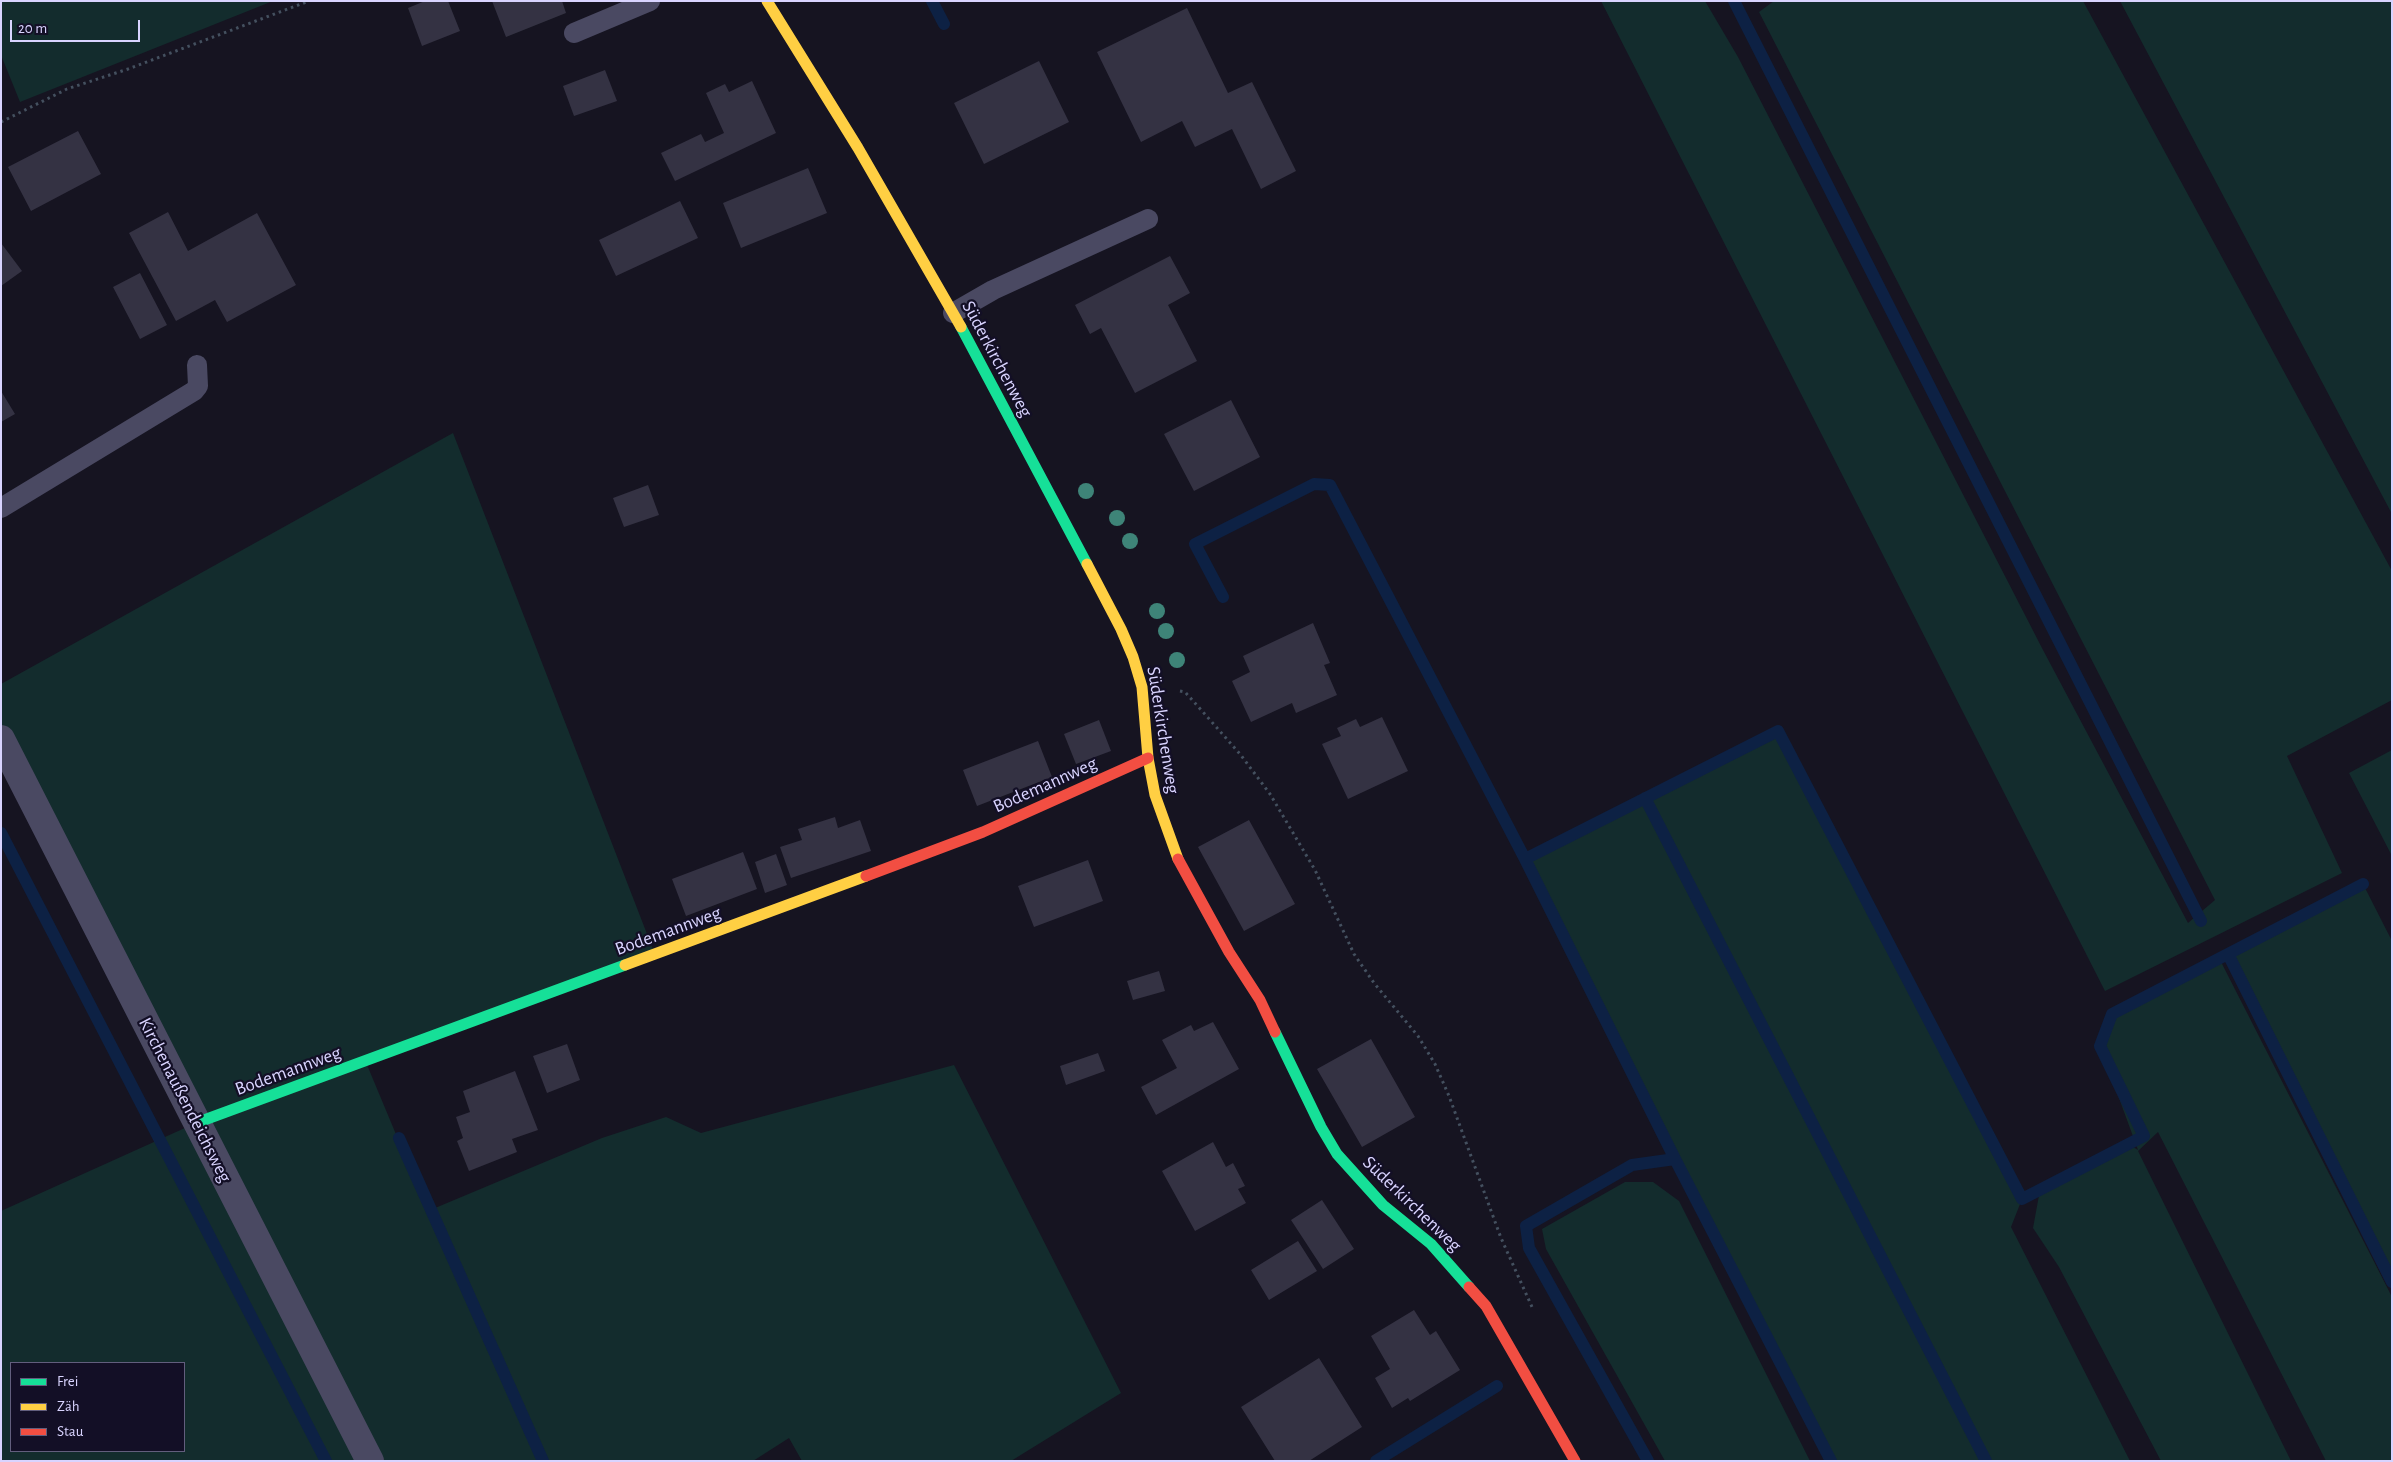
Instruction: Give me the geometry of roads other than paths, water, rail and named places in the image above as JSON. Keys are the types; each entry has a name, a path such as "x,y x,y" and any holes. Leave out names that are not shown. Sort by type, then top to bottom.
{"street":[{"name":"Süderkirchenweg","path":"767,1 858,148 953,313 1121,629 1133,657 1142,687 1148,758 1155,795 1179,862 1229,952 1260,1000 1321,1127 1337,1154 1383,1205 1432,1244 1486,1306 1575,1461"},
{"name":"Kirchenaußendeichsweg","path":"1,739 370,1461"},
{"name":"Bodemannweg","path":"196,1123 983,832 1148,758"}],"lane":[{"path":"574,33 650,1"},
{"path":"953,313 993,290 1148,219"},
{"path":"1,508 194,391 198,386 197,365"}],"waterway":[{"path":"932,1 944,24"},
{"path":"1734,1 2201,921"},
{"path":"1223,597 1195,544 1314,484 1330,485 1525,859 1778,731 2022,1199 2144,1136 2100,1046 2112,1014 2363,884"},
{"path":"1645,798 1986,1461"},
{"path":"1,833 326,1461"},
{"path":"1525,859 1675,1159 1831,1461"},
{"path":"2228,954 2392,1282"},
{"path":"399,1138 543,1461"},
{"path":"1648,1461 1529,1248 1526,1226 1632,1165 1675,1159"},
{"path":"1376,1461 1497,1386"}]}
